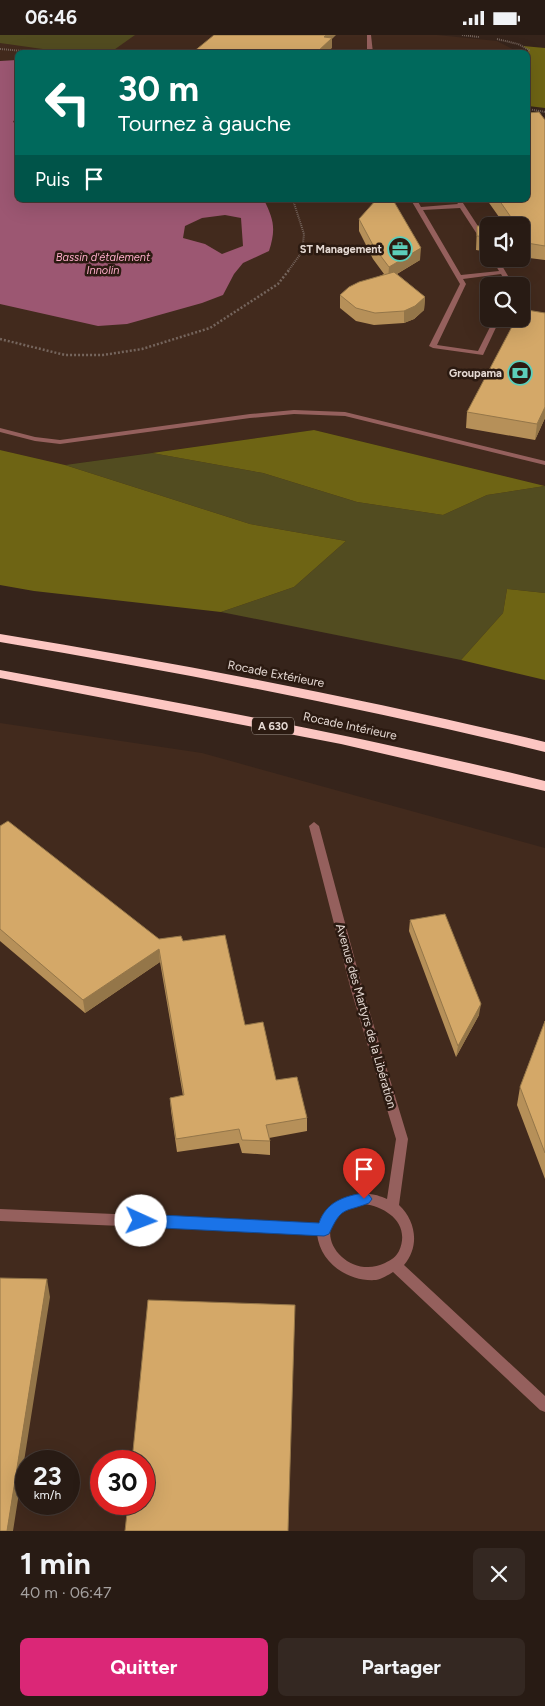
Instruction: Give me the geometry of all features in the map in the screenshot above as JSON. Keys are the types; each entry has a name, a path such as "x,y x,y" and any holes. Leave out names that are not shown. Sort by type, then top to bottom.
{"highway":[{"name":"Rocade Extérieure","path":"0,638 265,686 477,730 545,747"},
{"name":"Rocade Intérieure","path":"0,674 231,717 472,767 545,786"}],"street":[{"path":"369,35 370,50"},
{"path":"415,202 463,284 433,346 480,353 493,327"},
{"path":"418,209 460,203 480,234"},
{"path":"501,267 506,277"},
{"path":"459,277 504,272"},
{"path":"0,430 35,439 60,442 259,415 294,412 345,414 545,463"},
{"name":"Avenue des Martyrs de la Libération","path":"314,826 357,990 402,1139 392,1207"},
{"path":"364,1199 379,1201 392,1207 402,1217 408,1229 408,1242 404,1255 395,1265 382,1272 367,1274 353,1272 340,1265 329,1255 324,1242 324,1229 328,1217 338,1207 350,1201 364,1199"},
{"path":"0,1215 324,1229"},
{"path":"395,1265 545,1405"}],"path":[{"path":"0,49 15,50"},
{"path":"530,109 545,112"},
{"path":"0,339 65,355 103,355 142,349 210,328 278,285 302,252 304,234 294,202"}],"shaded area":[{"path":"0,35 437,35 497,41 514,50 15,50 15,202 530,202 530,114 545,117 545,486 314,430 65,465 0,450"},
{"path":"0,35 135,35 114,50 50,50 0,43"},
{"path":"523,46 545,48 545,108 530,106 530,50"},
{"path":"314,430 545,486 487,495 443,515 357,502 263,473 152,453"},
{"path":"0,450 65,465 250,524 346,541 294,587 221,612 34,591 0,585"},
{"path":"152,453 263,473 357,502 443,515 487,495 545,486 545,593 507,589 503,613 461,660 221,612 294,587 346,541 250,524 65,465"},
{"path":"507,589 545,593 545,680 461,660 503,613"},
{"path":"0,723 202,753 545,848 545,1531 0,1531"}],"water":[{"name":"Bassin d'étalement Innolin","path":"15,60 15,118 13,122 15,123 15,202 265,202 270,213 273,237 269,251 243,263 234,274 223,295 202,303 127,324 98,326 0,304 0,61","holes":["225,215 241,218 243,246 222,254 205,244 183,238 185,226 202,218"]}],"building":[{"path":"214,35 326,35 324,37 332,38 319,50 196,50"},
{"path":"539,112 545,120 545,246 530,244 530,217 511,217 500,202 530,202 530,113"},
{"path":"374,202 394,202 421,248 389,267 374,247 359,219"},
{"path":"477,226 480,226 480,236 477,236"},
{"path":"394,272 425,297 415,306 404,311 375,313 356,308 340,295 349,287 359,282"},
{"name":"Groupama","path":"530,310 545,313 545,407 537,424 467,412 512,327 530,327"},
{"path":"8,821 159,939 181,936 183,941 225,935 245,1025 263,1022 276,1080 297,1077 307,1118 266,1125 270,1141 242,1140 239,1129 176,1139 170,1098 184,1095 159,949 83,1000 0,929 0,826"},
{"path":"445,914 481,1004 458,1046 410,920"},
{"path":"545,1021 545,1153 520,1087"},
{"path":"0,1278 47,1279 20,1450 15,1450 15,1481 7,1531 0,1531"},
{"path":"148,1300 295,1305 288,1531 125,1531 127,1515 155,1515 155,1450 133,1450"}],"place":[{"name":"ST Management","path":"400,249"},
{"name":"Groupama","path":"520,373"}],"route":[{"path":"141,1221 324,1229 328,1217 338,1207 350,1201 364,1199"}]}
